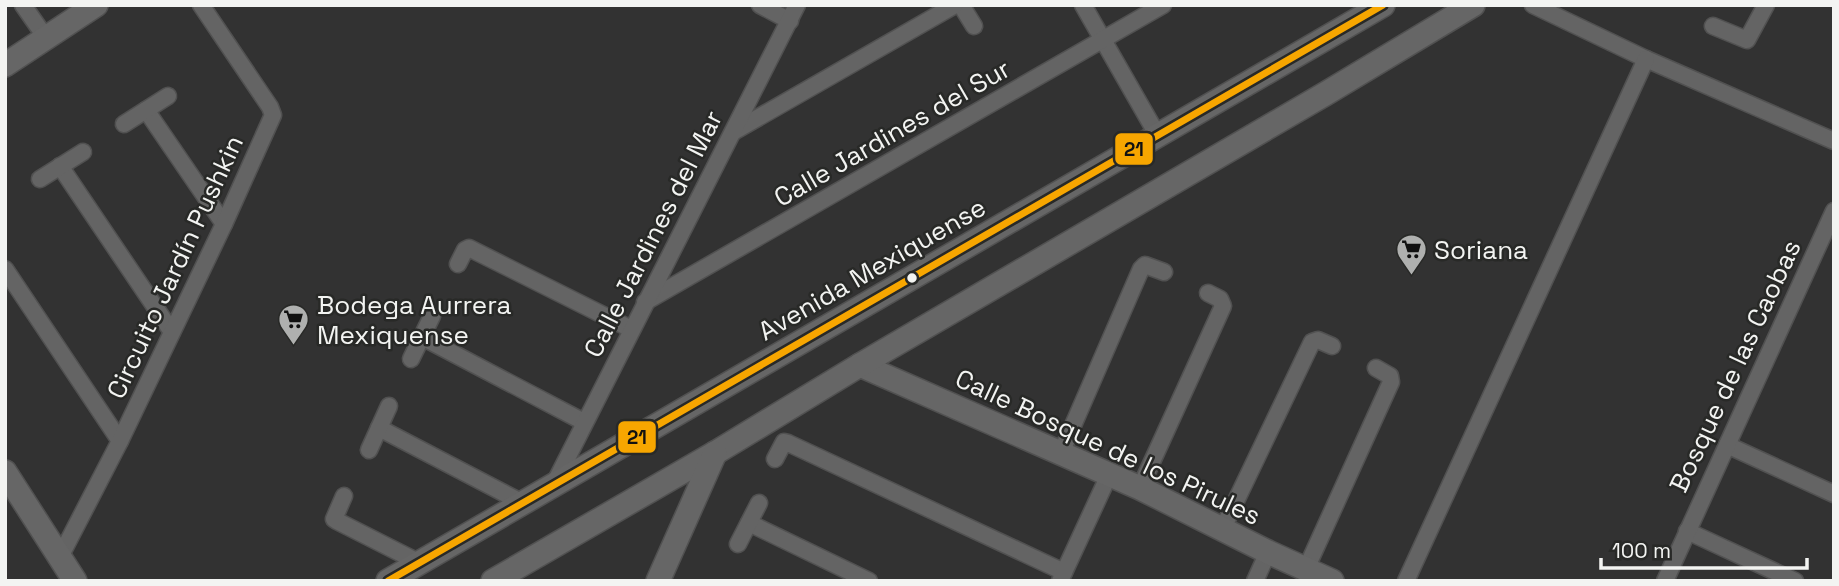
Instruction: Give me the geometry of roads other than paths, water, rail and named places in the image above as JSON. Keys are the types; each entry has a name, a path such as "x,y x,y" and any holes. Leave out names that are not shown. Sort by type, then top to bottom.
{"main road":[{"path":"5,65 96,5"},
{"name":"Avenida Mexiquense","path":"388,581 1383,5"},
{"path":"493,581 715,453 1473,5"},
{"name":"Calle Bosque de los Pirules","path":"860,365 1140,488 1332,581"},
{"path":"658,581 715,453"},
{"path":"5,472 75,581"}],"street":[{"path":"23,5 46,38"},
{"name":"Circuito Jardín Pushkin","path":"60,557 120,441 273,115 201,5"},
{"path":"761,5 793,13"},
{"path":"733,132 955,5"},
{"path":"961,5 974,26"},
{"path":"1083,5 1158,136"},
{"path":"1533,5 1646,60 1834,141"},
{"path":"1713,26 1747,40 1766,5"},
{"name":"Calle Jardines del Sur","path":"645,302 1103,41 1159,6"},
{"name":"Calle Jardines del Mar","path":"553,486 793,13"},
{"path":"1406,581 1646,60"},
{"path":"124,124 168,96"},
{"path":"146,110 223,224"},
{"path":"40,179 83,152"},
{"path":"60,166 172,332"},
{"name":"Bosque de las Caobas","path":"1665,581 1834,211"},
{"path":"458,264 465,250 469,248 631,329"},
{"path":"1061,453 1141,269 1145,265 1164,272"},
{"path":"5,269 120,441"},
{"path":"1140,488 1223,306 1220,299 1208,293"},
{"path":"411,359 432,316"},
{"path":"422,337 584,422"},
{"path":"1223,528 1311,342 1318,340 1332,346"},
{"path":"1306,569 1391,382 1390,376 1376,368"},
{"path":"369,450 389,406"},
{"path":"379,428 523,503"},
{"path":"775,459 780,446 784,442 788,443 1062,576 1109,475"},
{"path":"1727,445 1834,494"},
{"path":"344,496 334,519 420,563"},
{"path":"738,544 759,502"},
{"path":"749,523 869,581"},
{"path":"1686,531 1795,581"},
{"path":"1255,581 1268,552"}],"place":[{"name":"Soriana","path":"1411,277"},
{"name":"Bodega Aurrera Mexiquense","path":"294,347"}]}
